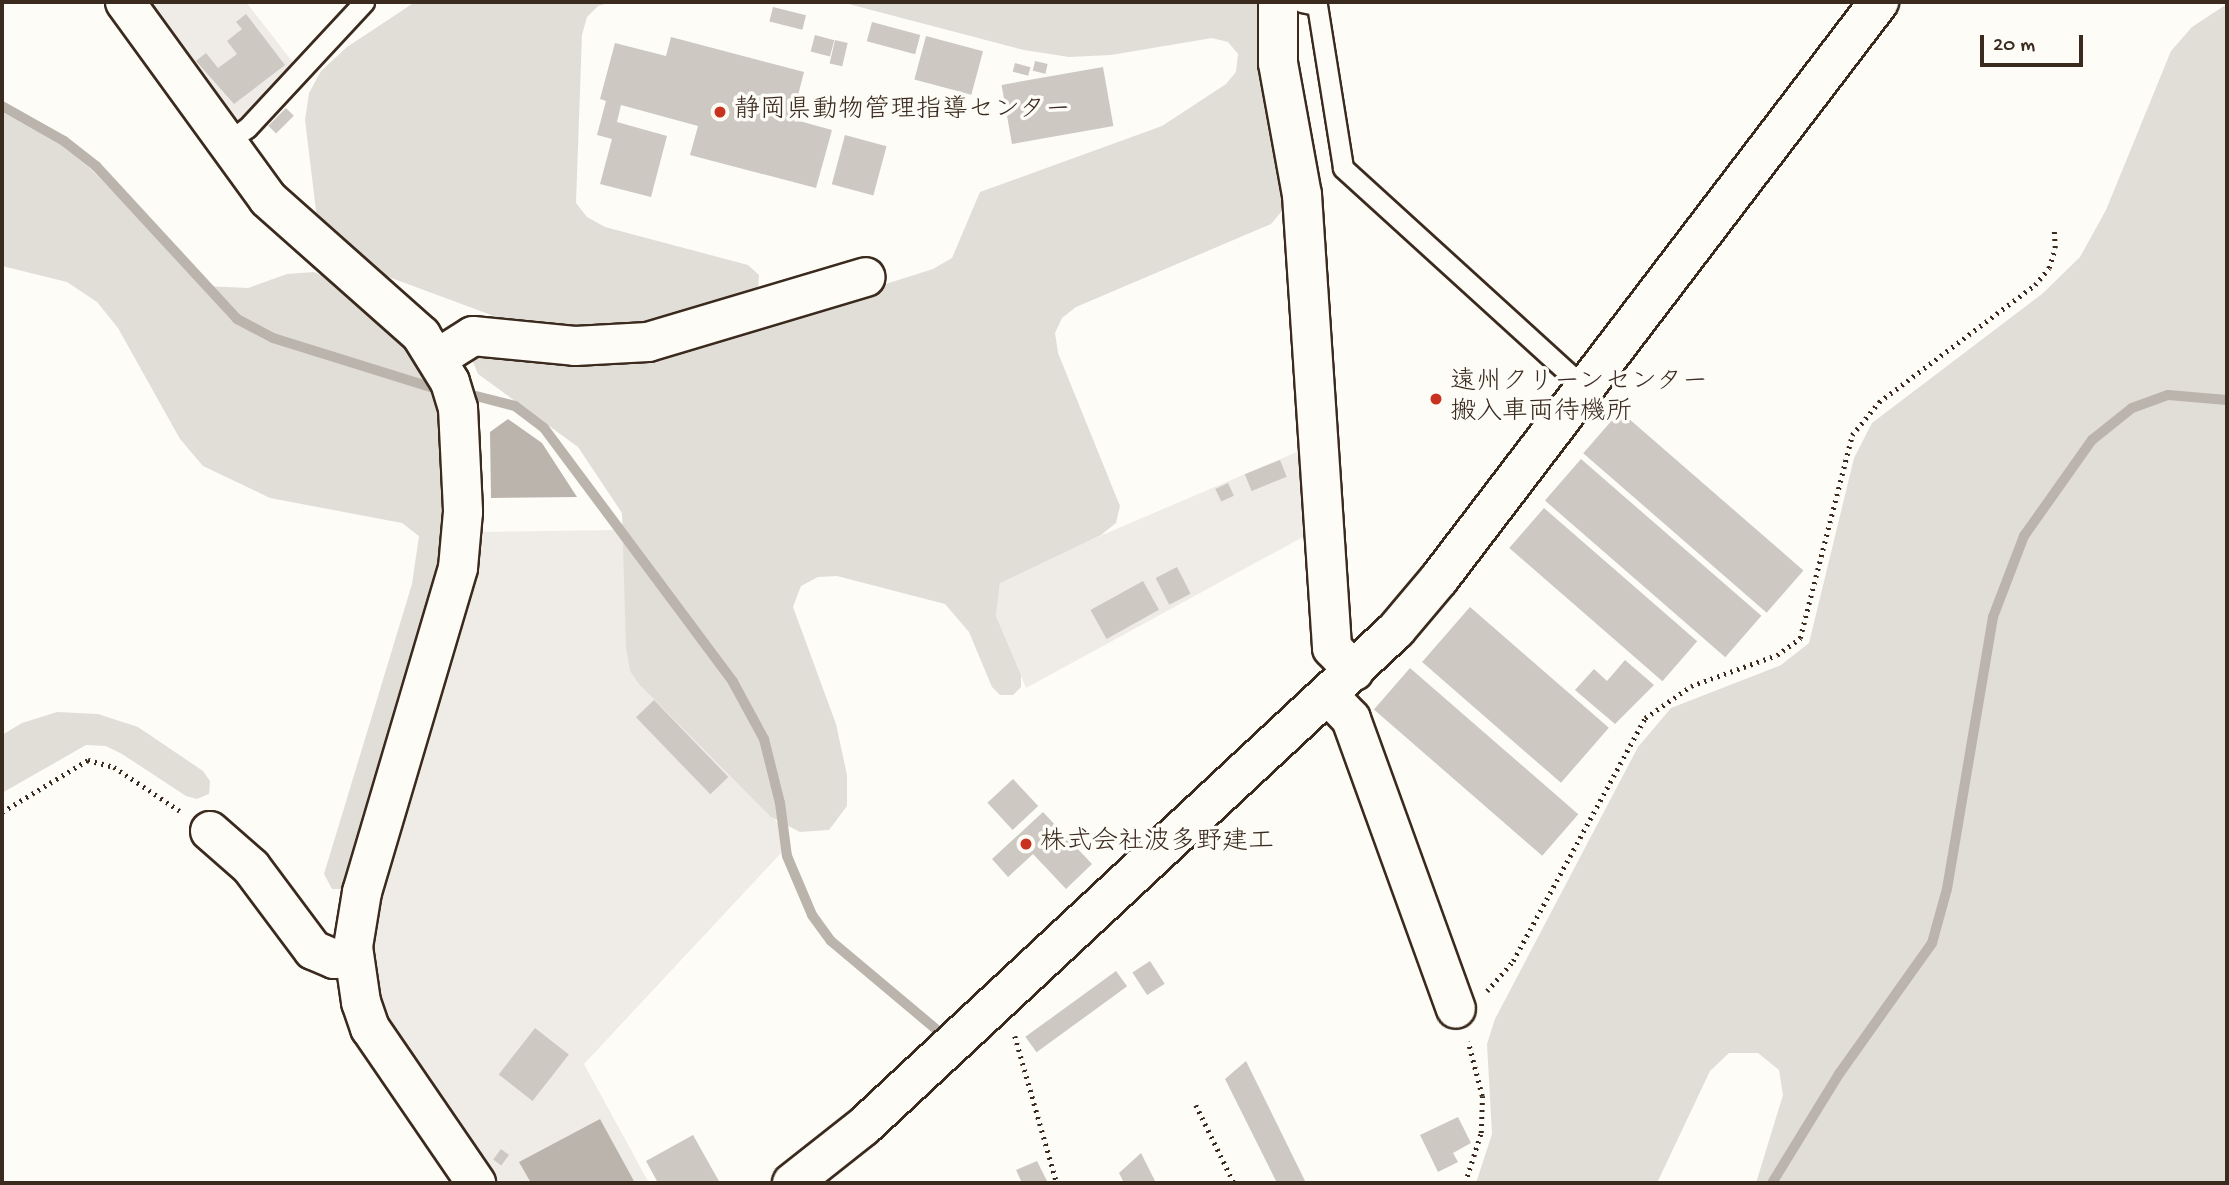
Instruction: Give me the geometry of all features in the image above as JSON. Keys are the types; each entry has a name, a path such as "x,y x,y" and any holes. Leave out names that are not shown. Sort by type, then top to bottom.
{"street":[{"path":"125,2 226,143 287,219 402,316 438,358 450,382 462,435 460,554 362,892 354,958 360,1002 383,1052 476,1183"},
{"path":"1278,2 1278,63 1302,195 1332,648 1351,719 1457,1009"},
{"path":"792,1183 863,1127 1341,683 1440,579 1879,2"},
{"path":"438,358 473,336 575,346 648,342 866,277"},
{"path":"210,831 251,867 313,950 334,959 354,958"}],"lane":[{"path":"226,143 247,128 364,2"},
{"path":"1301,2 1317,5 1343,168 1585,388"}],"path":[{"path":"1465,1183 1481,1133 1482,1096 1457,1009 1479,1001 1513,961 1645,718 1691,686 1777,655 1800,638 1852,435 1880,402 2035,285 2049,268 2055,248 2054,227"},
{"path":"2,811 75,765 102,762 210,831"},
{"path":"990,1009 1014,1033 1057,1183"},
{"path":"1196,1105 1234,1183"}],"shaded area":[{"path":"144,2 246,2 295,65 235,128"},
{"path":"415,2 612,2 598,6 587,17 582,35 576,203 587,217 605,227 748,265 759,275 758,291 646,330 521,326 378,273 317,219 305,120 309,93 321,71 347,47"},
{"path":"841,2 1265,2 1288,204 1271,224 1076,307 1062,318 1055,333 1058,353 1120,506 1116,523 1101,535 1000,583 996,616 1021,675 1021,687 1013,695 1000,695 992,687 969,632 945,604 837,576 818,577 801,586 793,607 836,724 847,775 847,806 829,830 800,832 771,817 639,684 630,671 626,647 622,513 578,447 478,374 471,357 478,351 687,347 933,269 952,258 980,192 1162,126 1226,84 1236,72 1238,54 1228,42 1212,38 1111,55 1069,57 1024,50"},
{"path":"2227,4 2227,1183 1756,1183 1783,1095 1779,1070 1758,1053 1729,1053 1710,1071 1657,1183 1476,1183 1492,1134 1487,1044 1495,1019 1638,747 1671,708 1781,665 1809,643 1854,458 1872,423 2042,294 2080,257 2106,210 2171,51 2192,27"},
{"path":"2,112 62,145 92,170 204,286 248,288 287,274 314,272 339,284 410,346 443,411 447,539 343,889 332,889 324,874 412,584 419,536 402,523 270,498 203,466 180,439 118,328 97,302 67,282 2,266"},
{"path":"508,419 542,443 577,497 491,498 490,432"},
{"path":"1306,448 1312,532 1026,688 996,616 1000,583 1011,574"},
{"path":"614,530 625,545 630,671 778,823 782,852 584,1064 649,1183 495,1183 396,1045 375,998 370,922 478,532"},
{"path":"57,712 98,714 138,727 203,771 210,781 209,794 197,799 186,796 122,754 106,746 86,745 2,793 2,735 22,723"},
{"path":"600,1119 635,1183 531,1183 519,1162"}],"building":[{"path":"773,7 806,15 802,30 769,22"},
{"path":"246,14 285,65 234,104 196,61 206,53 218,68 237,54 227,41 242,29 236,22"},
{"path":"872,22 920,35 915,54 867,41"},
{"path":"815,35 834,40 830,57 811,51"},
{"path":"926,36 983,51 971,95 914,79"},
{"name":"静岡県動物管理指導センター","path":"671,37 804,72 792,119 832,130 816,188 690,155 698,126 621,105 617,122 667,136 651,197 600,184 612,139 597,135 606,101 600,99 615,43 666,56"},
{"path":"835,40 848,43 842,66 830,63"},
{"path":"1035,61 1048,64 1045,74 1033,71"},
{"path":"1015,63 1030,67 1028,76 1013,72"},
{"path":"1103,67 1113,126 1012,144 1002,85"},
{"path":"286,108 294,116 276,133 268,126"},
{"path":"845,135 887,146 873,195 832,184"},
{"path":"1620,411 1803,570 1767,613 1583,453"},
{"path":"1581,459 1761,616 1725,657 1545,501"},
{"path":"1280,460 1287,477 1252,491 1245,474"},
{"path":"1228,483 1234,496 1221,502 1215,489"},
{"path":"1544,508 1697,641 1662,681 1509,548"},
{"path":"1177,567 1191,594 1169,605 1156,578"},
{"path":"1143,581 1159,610 1107,639 1091,610"},
{"path":"1470,607 1609,728 1561,783 1422,662"},
{"path":"1625,660 1654,685 1615,724 1575,690 1594,669 1607,681"},
{"path":"1410,668 1578,814 1542,856 1374,710"},
{"path":"654,700 728,777 710,794 636,717"},
{"path":"1013,779 1038,806 1013,830 987,803"},
{"path":"1043,812 1092,864 1066,889 1033,854 1008,877 992,859"},
{"path":"1150,961 1165,984 1147,995 1132,972"},
{"path":"1116,971 1127,986 1037,1052 1025,1037"},
{"path":"535,1028 569,1054 533,1101 499,1074"},
{"path":"1246,1061 1306,1183 1277,1183 1225,1079"},
{"path":"1458,1117 1471,1143 1453,1153 1458,1162 1438,1172 1420,1135"},
{"path":"693,1135 720,1183 658,1183 646,1161"},
{"path":"501,1149 509,1155 501,1165 493,1159"},
{"path":"1141,1153 1156,1183 1124,1183 1119,1173"},
{"path":"1037,1161 1048,1183 1022,1183 1016,1170"}],"waterway":[{"path":"2,106 64,141 96,166 237,319 273,338 430,387"},
{"path":"1772,1183 1839,1074 1932,943 1947,889 1993,617 2024,536 2092,440 2132,408 2168,395 2227,400"},
{"path":"476,396 515,406 544,428 733,682 764,739 780,803 787,856 812,915 831,941 936,1029"}],"place":[{"name":"静岡県動物管理指導センター","path":"720,112"},
{"name":"遠州クリーンセンター 搬入車両待機所","path":"1436,399"},
{"name":"株式会社波多野建工","path":"1026,844"}]}
